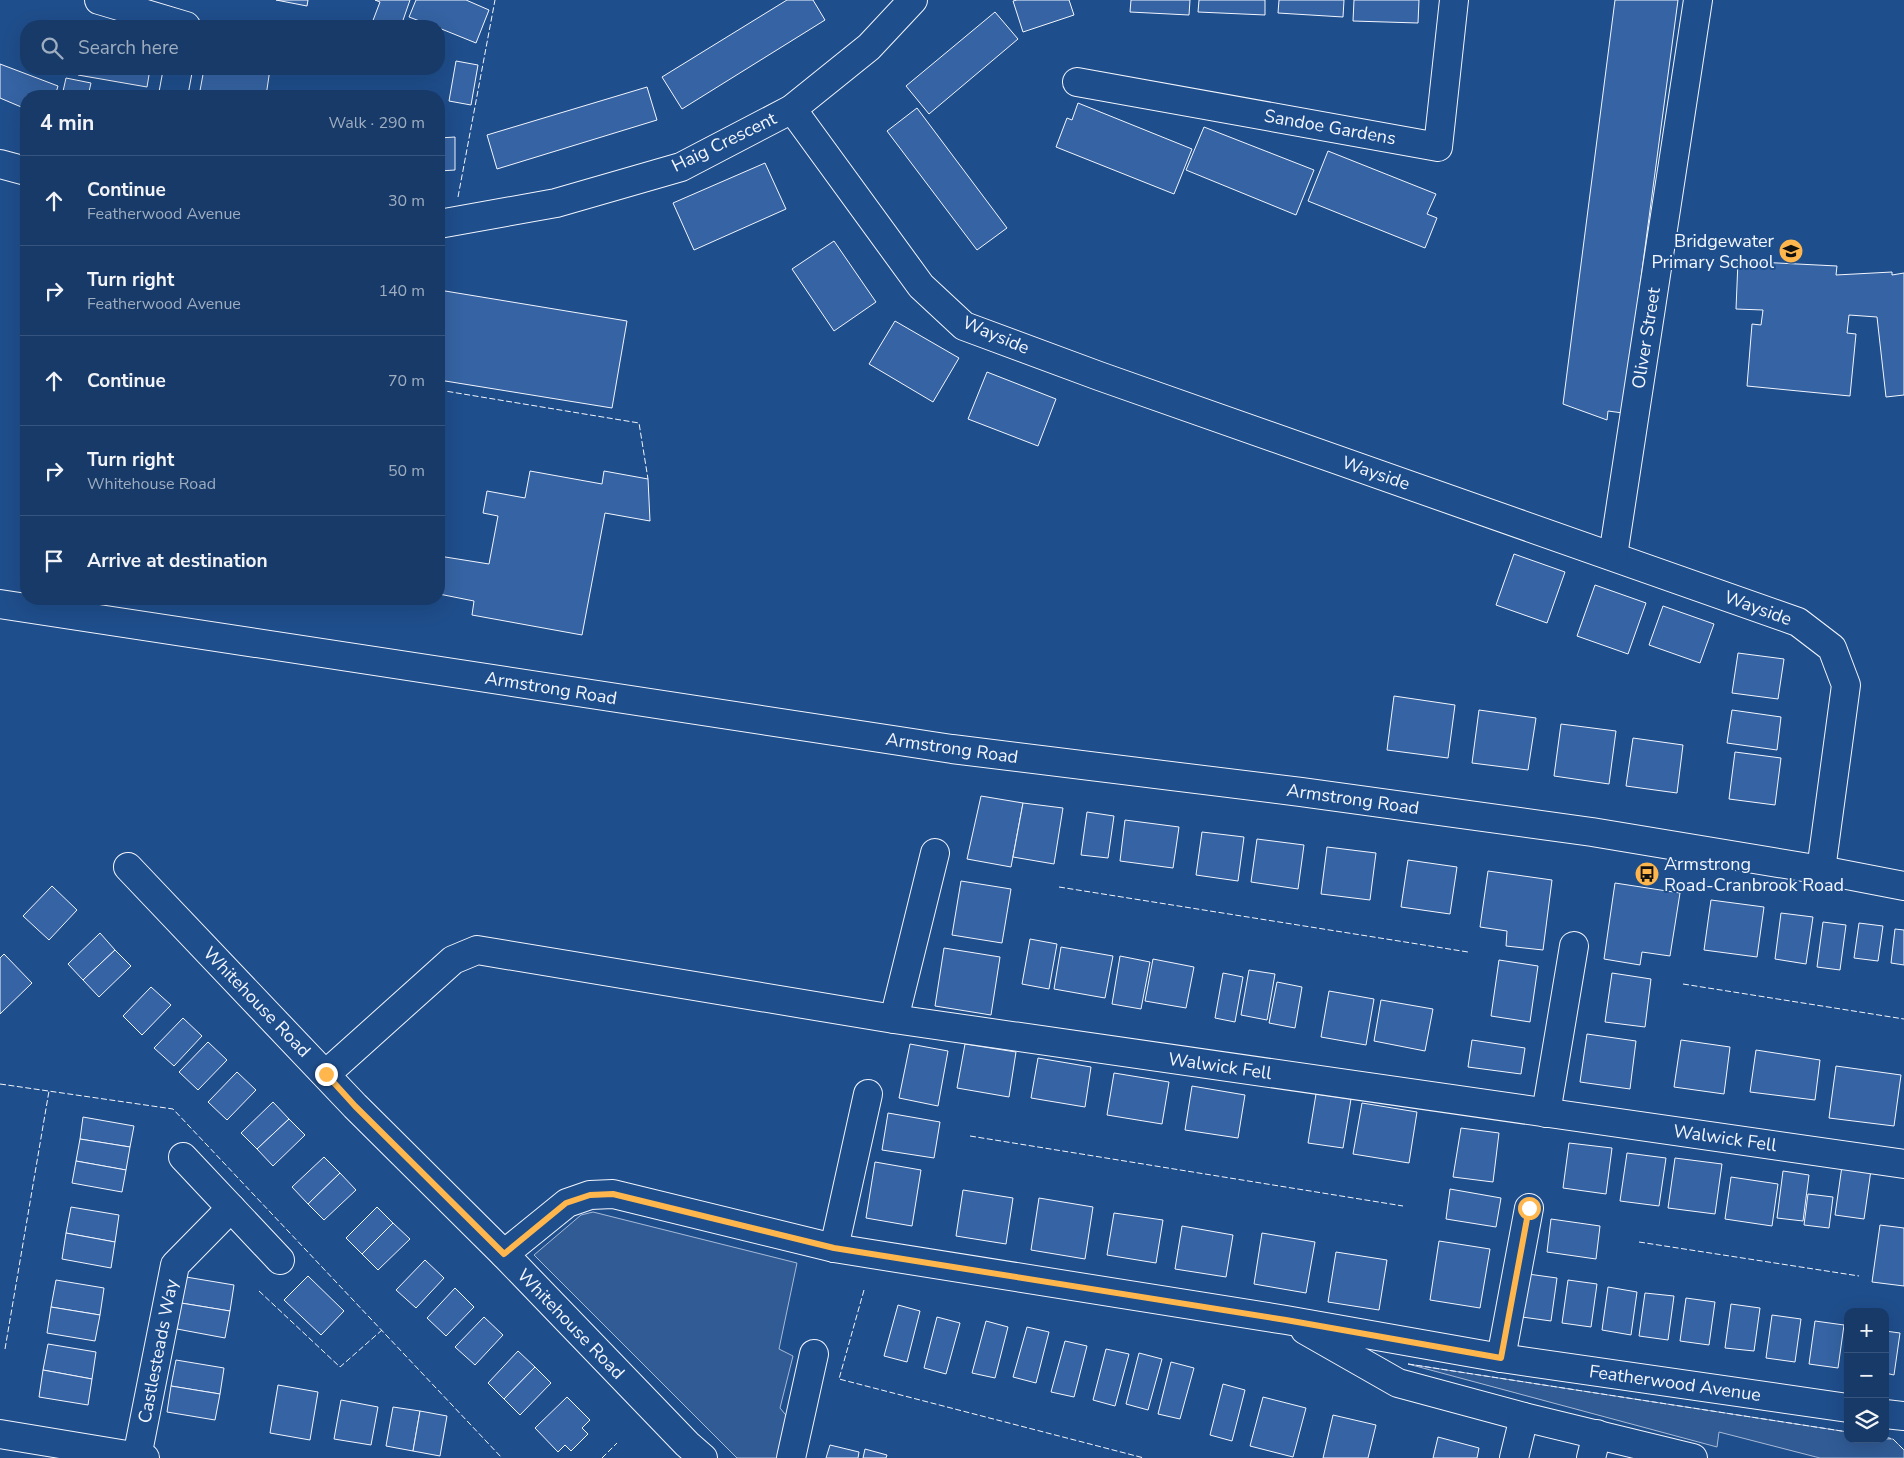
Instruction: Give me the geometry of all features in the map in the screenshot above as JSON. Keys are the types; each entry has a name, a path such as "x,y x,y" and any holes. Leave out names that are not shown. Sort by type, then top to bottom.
{"street":[{"path":"99,0 166,20"},
{"name":"Haig Crescent","path":"445,223 556,203 681,167 792,109 869,47 914,0"},
{"name":"Sandoe Gardens","path":"1077,82 1438,147 1454,0"},
{"name":"Oliver Street","path":"1613,556 1698,0"},
{"path":"174,90 177,75"},
{"name":"Wayside","path":"792,109 922,286 964,326 1108,379 1798,622 1832,648 1846,685 1821,870"},
{"path":"0,164 20,169"},
{"name":"Armstrong Road","path":"0,604 20,605"},
{"name":"Armstrong Road","path":"26,605 78,607 952,749 1301,792 1582,830 1821,870 1904,886"},
{"path":"887,1018 935,854"},
{"name":"Whitehouse Road","path":"128,867 355,1106 504,1254 686,1453"},
{"path":"1546,1113 1574,946"},
{"name":"Walwick Fell","path":"326,1074 453,960 477,950 887,1018 1904,1164"},
{"path":"834,1248 868,1094"},
{"path":"183,1157 280,1260"},
{"name":"Featherwood Avenue","path":"504,1254 566,1203 590,1195 613,1194 834,1248 1286,1320 1501,1358 1844,1407"},
{"name":"Castlesteads Way","path":"0,1434 140,1457 175,1265 231,1208"},
{"path":"1501,1358 1529,1208"},
{"name":"Featherwood Avenue","path":"1286,1320 1398,1383 1524,1417 1594,1446 1693,1458"},
{"path":"790,1458 814,1354"},
{"path":"1889,1414 1904,1416"},
{"path":"1514,1458 1524,1417"}],"shaded area":[{"path":"593,1212 797,1263 779,1349 793,1356 780,1408 790,1420 779,1458 737,1458 534,1255 581,1215"},
{"path":"1408,1364 1844,1431 1844,1443 1889,1443 1889,1439 1893,1439 1904,1450 1904,1458 1820,1458 1719,1432 1717,1447"}],"building":[{"path":"276,0 308,0 307,6"},
{"path":"375,0 410,0 403,20 373,20 380,2"},
{"path":"416,0 466,0 489,10 476,43 445,30 445,20 417,20 409,17"},
{"path":"787,0 813,0 825,20 682,109 662,77"},
{"path":"1069,0 1074,15 1023,32 1013,1"},
{"path":"1131,0 1190,0 1189,15 1130,12"},
{"path":"1199,0 1265,0 1265,15 1198,12"},
{"path":"1279,0 1344,0 1343,17 1278,13"},
{"path":"1354,0 1419,0 1418,23 1353,21"},
{"path":"1615,0 1678,0 1623,413 1608,411 1607,420 1563,404"},
{"path":"995,12 1018,39 929,114 906,86"},
{"path":"456,61 478,65 471,105 449,101"},
{"path":"0,64 20,72 20,75 29,75 58,86 57,90 20,90 20,106 0,98"},
{"path":"78,75 149,75 147,87"},
{"path":"203,75 269,75 267,90 200,90"},
{"path":"66,78 91,83 89,90 63,90"},
{"path":"647,87 657,120 497,169 487,135"},
{"path":"1078,103 1192,149 1174,194 1056,147 1067,118 1072,120"},
{"path":"917,108 1007,228 977,250 887,131"},
{"path":"1204,127 1314,170 1296,215 1186,170"},
{"path":"455,137 455,170 445,171 445,138"},
{"path":"1328,151 1436,194 1427,214 1437,218 1425,248 1308,201"},
{"path":"765,163 786,209 694,250 673,203"},
{"path":"834,241 876,302 834,331 792,269"},
{"path":"1738,261 1837,266 1836,275 1892,272 1892,275 1904,273 1904,395 1886,397 1877,317 1849,315 1847,333 1856,334 1850,396 1747,386 1752,324 1761,325 1763,310 1736,309"},
{"path":"445,291 627,321 612,408 445,381"},
{"path":"895,321 959,358 933,402 869,364"},
{"path":"987,372 1056,399 1038,446 968,419"},
{"path":"530,471 602,484 604,471 648,479 650,521 605,513 582,635 472,615 474,601 445,595 445,557 489,564 498,516 483,513 487,491 525,498"},
{"path":"1514,554 1565,572 1547,623 1496,605"},
{"path":"1595,585 1646,603 1628,654 1577,636"},
{"path":"1663,606 1714,624 1700,663 1649,645"},
{"path":"1738,653 1784,659 1778,699 1732,693"},
{"path":"1394,696 1455,705 1448,758 1387,750"},
{"path":"1479,710 1536,718 1528,770 1472,763"},
{"path":"1732,710 1781,717 1777,750 1727,743"},
{"path":"1561,724 1616,731 1609,784 1554,776"},
{"path":"1633,738 1683,745 1677,793 1626,786"},
{"path":"1735,752 1781,758 1775,805 1729,799"},
{"path":"981,796 1023,803 1011,867 967,859"},
{"path":"1023,803 1063,808 1054,864 1013,857"},
{"path":"1087,812 1114,816 1108,858 1081,855"},
{"path":"1125,820 1179,827 1173,868 1120,861"},
{"path":"1202,832 1244,837 1238,881 1196,875"},
{"path":"1257,839 1304,845 1298,889 1251,882"},
{"path":"1327,847 1376,853 1370,900 1321,894"},
{"path":"1408,860 1457,867 1450,914 1401,907"},
{"path":"1488,871 1552,880 1543,950 1506,946 1507,931 1480,927"},
{"path":"961,881 1011,889 1002,943 952,935"},
{"path":"1615,883 1680,893 1670,956 1642,952 1640,965 1604,959"},
{"path":"52,886 77,910 49,940 23,916"},
{"path":"1711,900 1764,907 1757,957 1704,950"},
{"path":"1781,913 1813,917 1806,964 1775,959"},
{"path":"1823,922 1846,925 1840,970 1817,967"},
{"path":"1859,923 1883,926 1878,961 1854,958"},
{"path":"1895,929 1904,930 1904,965 1891,963"},
{"path":"100,933 115,950 83,980 68,964"},
{"path":"1030,939 1057,944 1049,989 1022,984"},
{"path":"1061,947 1113,956 1105,998 1054,989"},
{"path":"944,948 1000,957 991,1015 935,1006"},
{"path":"115,950 131,966 99,997 83,980"},
{"path":"4,954 32,983 0,1014 0,958"},
{"path":"1120,956 1150,962 1141,1009 1112,1004"},
{"path":"1153,959 1194,967 1186,1008 1145,1001"},
{"path":"1499,960 1538,966 1530,1022 1491,1016"},
{"path":"1249,970 1275,974 1267,1020 1241,1015"},
{"path":"1223,973 1243,977 1235,1022 1215,1018"},
{"path":"1612,973 1651,979 1645,1027 1605,1022"},
{"path":"1277,982 1302,987 1295,1028 1269,1023"},
{"path":"151,987 171,1005 142,1035 123,1016"},
{"path":"1329,991 1374,999 1366,1045 1321,1037"},
{"path":"1381,1000 1433,1009 1425,1051 1374,1041"},
{"path":"183,1018 202,1036 174,1066 154,1048"},
{"path":"1587,1034 1636,1041 1630,1089 1580,1082"},
{"path":"1472,1040 1525,1048 1521,1074 1468,1067"},
{"path":"1681,1040 1730,1047 1724,1094 1674,1087"},
{"path":"208,1042 227,1060 198,1090 179,1072"},
{"path":"910,1044 948,1051 938,1106 899,1098"},
{"path":"965,1044 1016,1052 1009,1097 957,1088"},
{"path":"1756,1050 1820,1060 1815,1100 1750,1092"},
{"path":"1038,1058 1091,1067 1085,1107 1031,1098"},
{"path":"1836,1066 1901,1075 1894,1126 1829,1118"},
{"path":"237,1072 256,1090 227,1120 208,1102"},
{"path":"1114,1073 1169,1082 1162,1124 1107,1115"},
{"path":"1192,1086 1245,1095 1238,1138 1185,1130"},
{"path":"1316,1094 1351,1099 1343,1148 1308,1143"},
{"path":"273,1102 289,1119 257,1149 241,1133"},
{"path":"1362,1103 1417,1112 1409,1163 1353,1154"},
{"path":"888,1113 940,1122 934,1158 882,1150"},
{"path":"83,1117 134,1126 130,1147 80,1139"},
{"path":"289,1119 305,1135 273,1166 257,1149"},
{"path":"1461,1128 1499,1133 1493,1182 1453,1177"},
{"path":"80,1139 130,1147 126,1170 76,1161"},
{"path":"1569,1143 1612,1148 1606,1194 1563,1188"},
{"path":"1627,1153 1666,1158 1659,1206 1620,1201"},
{"path":"324,1157 340,1173 308,1204 292,1187"},
{"path":"1675,1158 1722,1164 1715,1214 1668,1208"},
{"path":"76,1161 126,1170 122,1192 72,1183"},
{"path":"875,1162 921,1170 912,1226 866,1218"},
{"path":"1842,1166 1871,1170 1864,1219 1835,1215"},
{"path":"1783,1171 1809,1175 1803,1221 1777,1218"},
{"path":"340,1173 356,1190 324,1220 308,1204"},
{"path":"1731,1177 1778,1184 1772,1226 1725,1219"},
{"path":"1450,1189 1501,1198 1496,1227 1446,1219"},
{"path":"963,1190 1013,1198 1006,1244 956,1236"},
{"path":"1808,1194 1833,1197 1829,1228 1804,1225"},
{"path":"1039,1198 1093,1207 1085,1259 1031,1250"},
{"path":"71,1207 119,1215 115,1242 66,1233"},
{"path":"377,1207 393,1223 362,1254 346,1238"},
{"path":"1114,1213 1163,1220 1156,1263 1107,1255"},
{"path":"1551,1219 1600,1226 1596,1259 1547,1252"},
{"path":"393,1223 410,1239 378,1270 362,1254"},
{"path":"1880,1225 1904,1228 1904,1286 1872,1282"},
{"path":"1182,1226 1233,1235 1226,1277 1175,1269"},
{"path":"66,1233 115,1242 111,1268 62,1259"},
{"path":"1262,1233 1315,1242 1306,1293 1254,1284"},
{"path":"1439,1241 1490,1249 1480,1308 1430,1300"},
{"path":"1336,1252 1387,1260 1379,1310 1328,1302"},
{"path":"425,1260 444,1278 416,1308 396,1290"},
{"path":"1528,1274 1557,1278 1551,1321 1522,1317"},
{"path":"308,1276 344,1311 321,1335 284,1300"},
{"path":"186,1277 234,1285 230,1311 181,1303"},
{"path":"56,1280 104,1288 100,1315 51,1307"},
{"path":"1568,1280 1597,1284 1591,1327 1562,1323"},
{"path":"1608,1287 1637,1292 1631,1335 1602,1330"},
{"path":"455,1288 474,1307 446,1336 427,1318"},
{"path":"1645,1293 1674,1296 1668,1340 1639,1336"},
{"path":"1686,1298 1715,1302 1709,1345 1680,1341"},
{"path":"181,1303 230,1311 225,1338 177,1329"},
{"path":"1731,1304 1760,1308 1754,1351 1725,1348"},
{"path":"898,1305 920,1311 907,1362 884,1356"},
{"path":"51,1307 100,1315 95,1341 47,1333"},
{"path":"1772,1315 1801,1319 1795,1362 1766,1358"},
{"path":"484,1317 503,1335 475,1365 455,1347"},
{"path":"937,1317 960,1323 946,1374 924,1368"},
{"path":"986,1321 1008,1327 995,1378 972,1373"},
{"path":"1815,1321 1844,1325 1838,1368 1809,1364"},
{"path":"1027,1327 1049,1332 1036,1383 1013,1377"},
{"path":"1889,1332 1900,1333 1894,1375 1889,1374"},
{"path":"1065,1341 1087,1346 1074,1397 1051,1392"},
{"path":"48,1344 96,1352 92,1379 43,1370"},
{"path":"1106,1349 1129,1354 1115,1406 1093,1400"},
{"path":"518,1351 535,1367 504,1399 488,1383"},
{"path":"1139,1353 1162,1359 1148,1410 1126,1404"},
{"path":"176,1360 224,1368 220,1394 171,1386"},
{"path":"1171,1362 1194,1368 1180,1419 1158,1414"},
{"path":"535,1367 551,1383 520,1415 504,1399"},
{"path":"43,1370 92,1379 88,1405 39,1397"},
{"path":"1223,1384 1245,1390 1232,1441 1210,1435"},
{"path":"278,1385 318,1392 310,1440 270,1433"},
{"path":"171,1386 220,1394 215,1420 167,1412"},
{"path":"567,1397 590,1420 582,1428 588,1434 571,1451 565,1445 558,1452 535,1428"},
{"path":"1263,1397 1306,1408 1293,1457 1250,1446"},
{"path":"341,1400 378,1407 371,1445 334,1439"},
{"path":"393,1407 420,1411 413,1451 386,1446"},
{"path":"420,1411 447,1416 440,1456 413,1451"},
{"path":"1333,1415 1376,1425 1368,1458 1323,1458"},
{"path":"1438,1437 1479,1448 1477,1458 1433,1458"},
{"path":"830,1445 859,1452 858,1458 826,1458"},
{"path":"865,1449 887,1455 886,1458 863,1458"}],"fence":[{"path":"458,197 495,0"},
{"path":"445,391 639,423 648,479"},
{"path":"1059,887 1468,952"},
{"path":"1683,984 1904,1019"},
{"path":"0,1084 173,1109 502,1458"},
{"path":"5,1349 49,1091"},
{"path":"970,1136 1403,1206"},
{"path":"1639,1242 1859,1276"},
{"path":"864,1290 839,1379 1144,1458"},
{"path":"259,1291 340,1367 382,1330"},
{"path":"1408,1364 1844,1431"},
{"path":"1889,1438 1893,1439 1904,1450"},
{"path":"602,1458 617,1443"}],"place":[{"name":"Bridgewater Primary School","path":"1791,251"},
{"name":"Armstrong Road-Cranbrook Road","path":"1647,874"}],"route":[{"path":"326,1074 355,1106 504,1254 566,1203 590,1195 613,1194 834,1248 1286,1320 1501,1358 1529,1208"}]}
